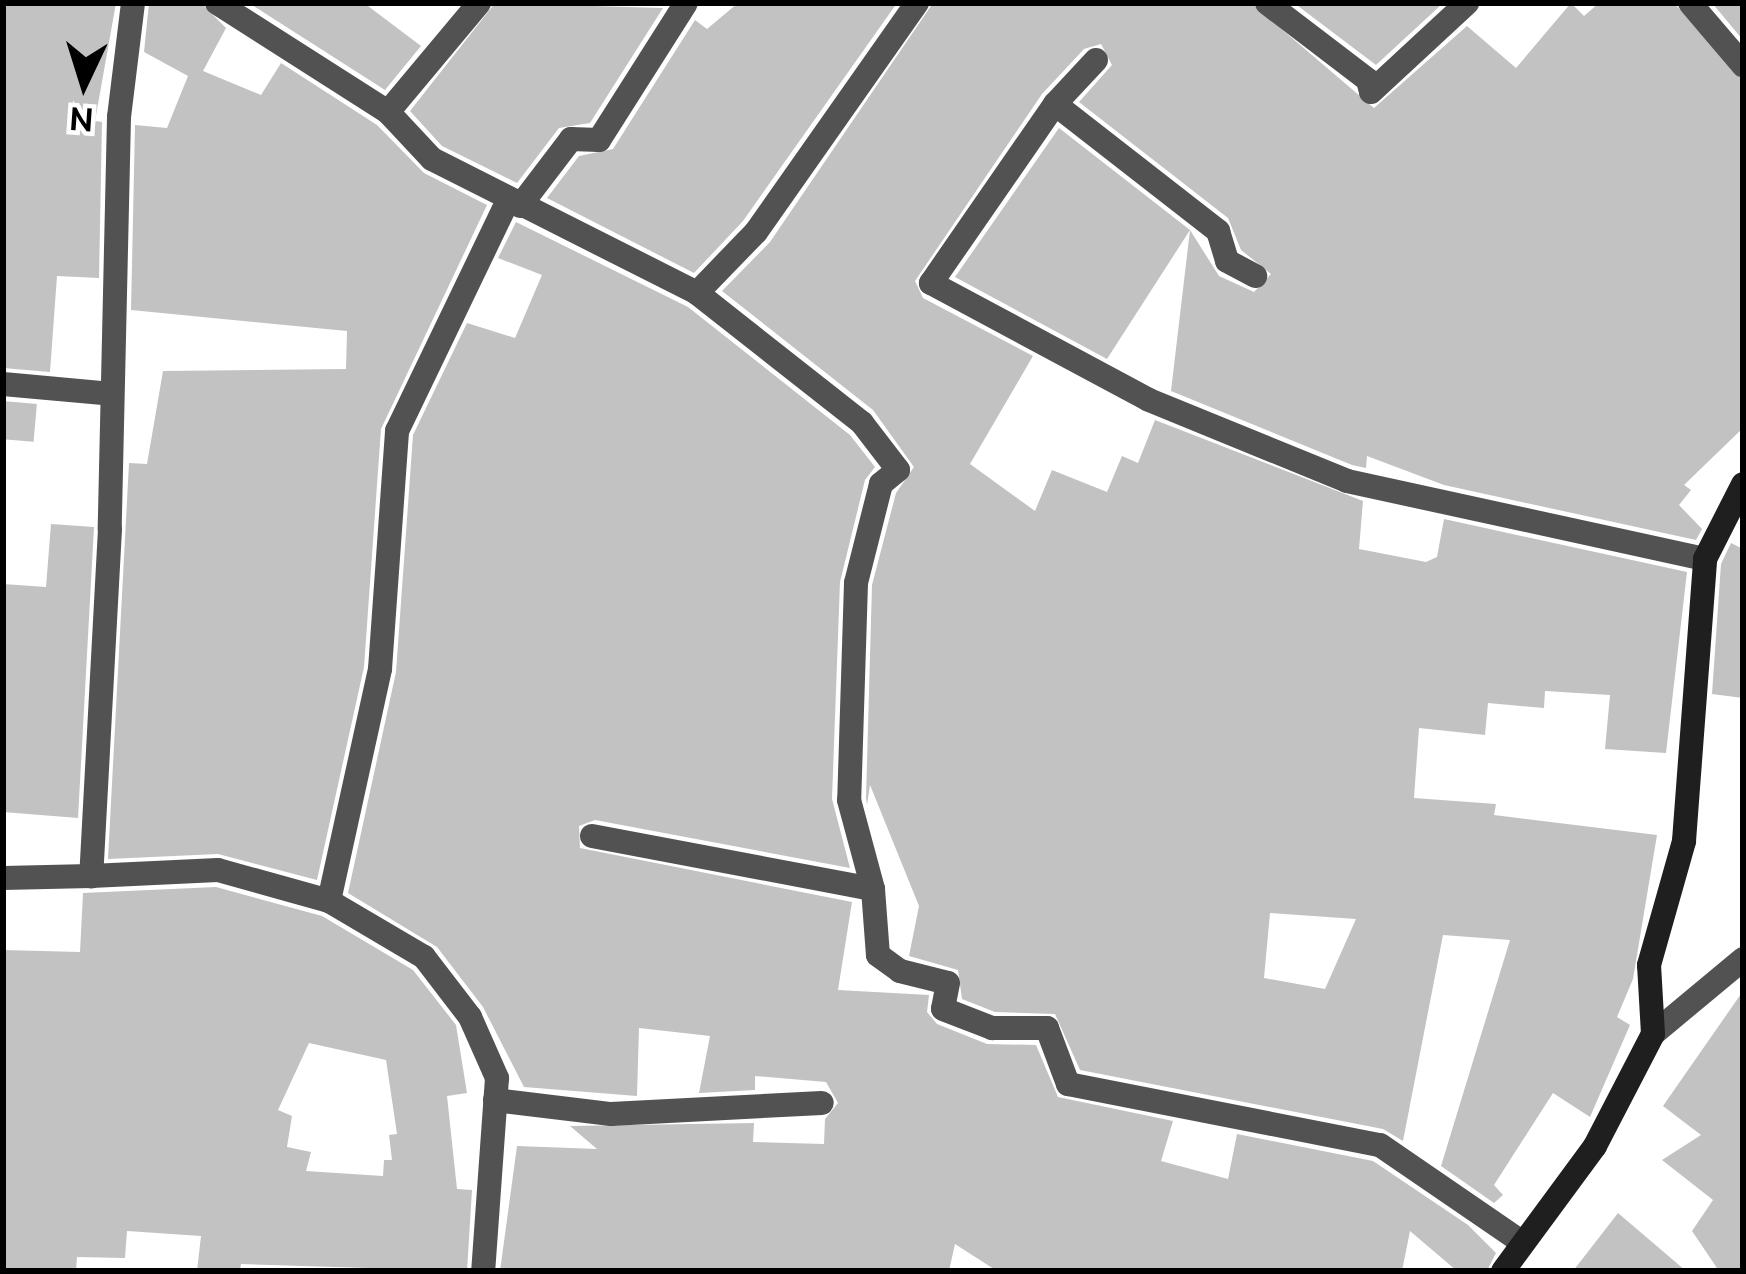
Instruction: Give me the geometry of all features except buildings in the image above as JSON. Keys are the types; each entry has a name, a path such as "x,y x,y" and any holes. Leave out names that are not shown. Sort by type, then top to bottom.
{"street":[{"path":"92,876 119,117 134,3"},
{"path":"217,3 388,112 432,158 698,293 862,423 898,470 881,484 856,583 849,800 873,889 878,955 900,970 948,983 943,1009 992,1028 1047,1028 1068,1084 1380,1145 1520,1240"},
{"path":"388,112 479,3"},
{"path":"329,901 380,669 397,431 514,203 571,140 599,140 686,3"},
{"path":"698,293 756,232 917,3"},
{"path":"1267,3 1368,80 1370,92 1467,3"},
{"path":"1690,3 1743,65"},
{"path":"1096,60 1055,104 931,284 1149,400 1347,481 1705,559"},
{"path":"1055,104 1218,231 1228,261 1255,277"},
{"path":"3,384 112,394"},
{"path":"1653,1034 1649,964 1684,842 1705,559 1743,484"},
{"path":"592,836 873,889"},
{"path":"3,878 218,870 329,901 424,957 470,1017 497,1078 483,1271"},
{"path":"1502,1271 1520,1240 1594,1146 1653,1034 1743,959"},
{"path":"495,1100 611,1114 822,1103"}]}
